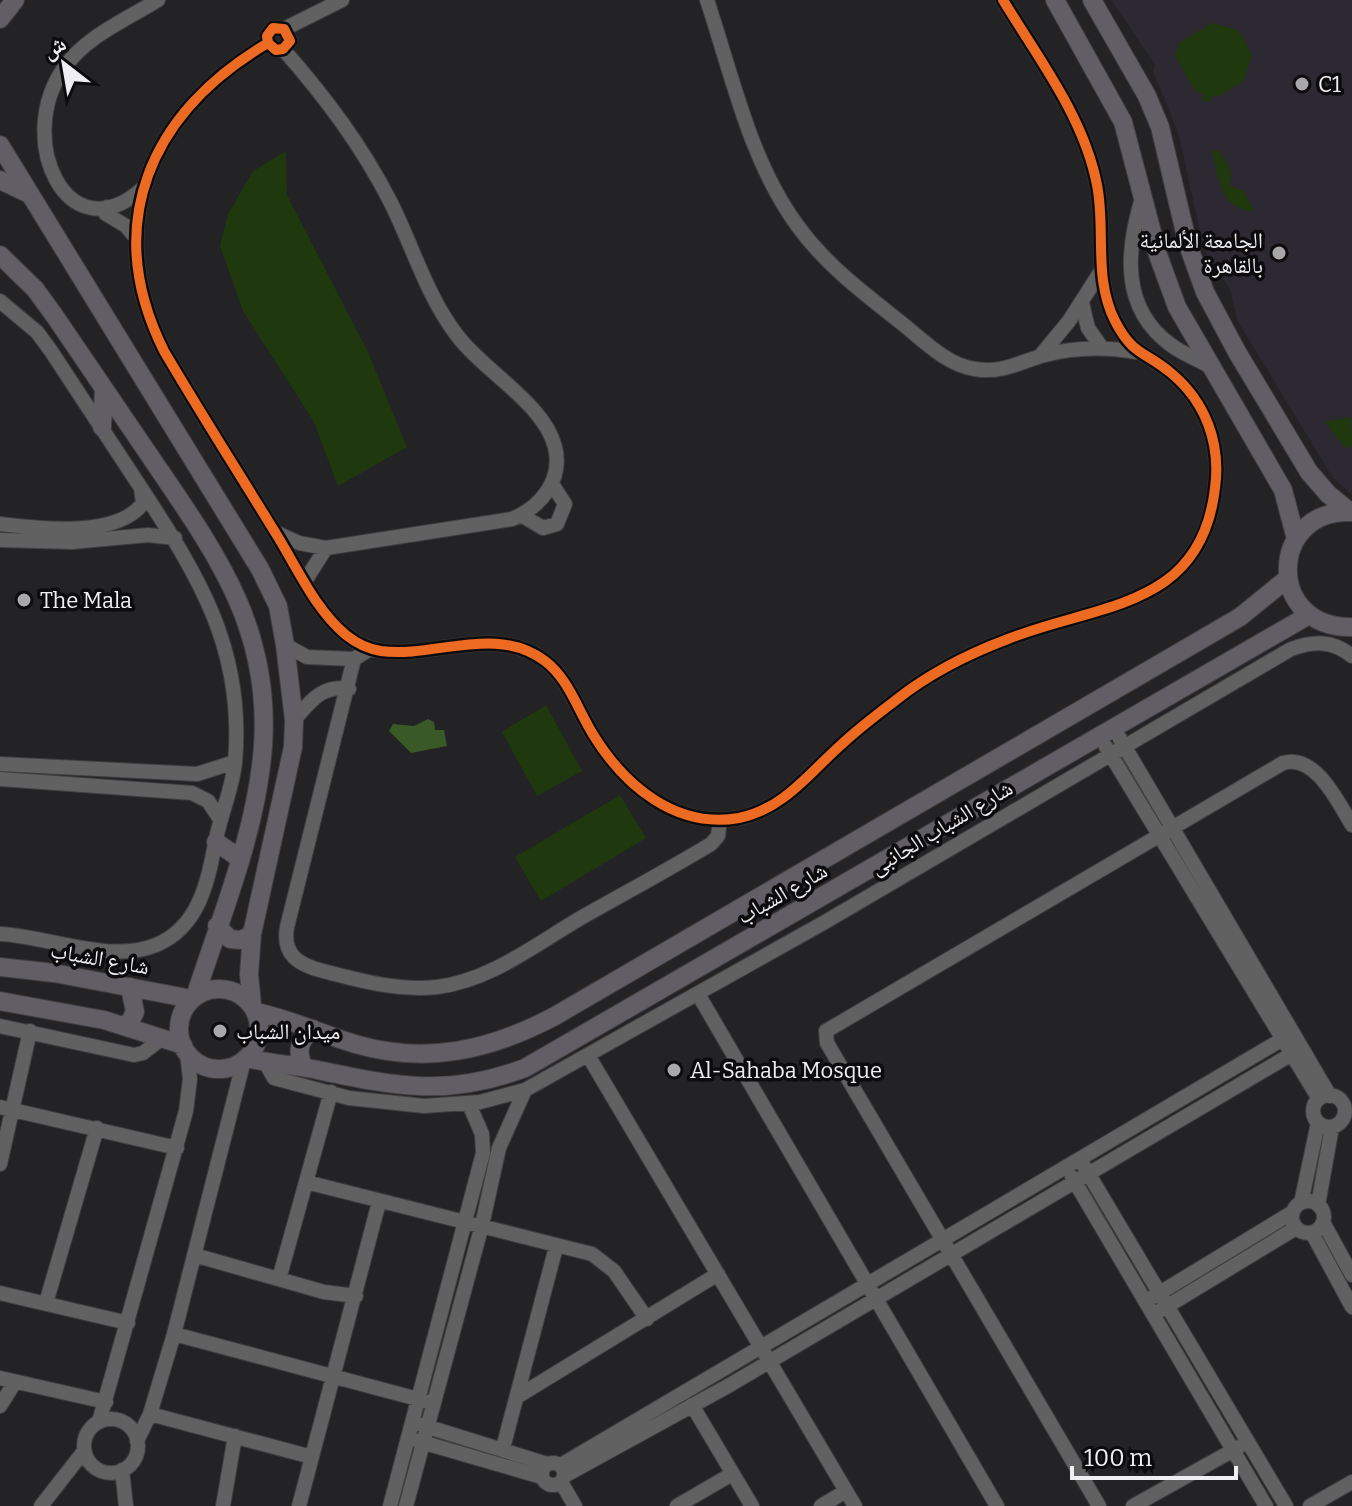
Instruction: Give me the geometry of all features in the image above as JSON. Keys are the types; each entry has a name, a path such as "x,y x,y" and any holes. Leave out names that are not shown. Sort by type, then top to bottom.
{"main road":[{"path":"1055,0 1123,122 1177,307 1283,490 1296,539"},
{"path":"1092,0 1147,96 1160,127 1196,271 1221,324 1309,472 1328,494 1351,512"},
{"path":"0,145 239,530 278,606 294,720 282,809 252,934 249,974 259,1037 252,1060 216,1069 200,1064 185,1049 127,1027 31,1004 0,1001"},
{"path":"0,180 27,193"},
{"path":"0,255 35,289 211,547 246,614 256,647 263,686 263,749 239,858 194,998 180,1021 185,1049"},
{"path":"102,427 104,389"},
{"path":"1351,512 1319,518 1296,539 1290,551 1288,578 1291,592 1309,615 1321,623 1352,627"},
{"name":"شارع الشباب","path":"254,1008 357,1044 429,1055 494,1045 555,1016 1240,617 1288,578"},
{"name":"شارع الشباب","path":"252,1060 304,1067 387,1086 435,1089 503,1076 570,1045 1108,739 1309,615"},
{"path":"216,842 239,858"},
{"path":"217,926 230,939 242,940 252,934"},
{"name":"شارع الشباب","path":"0,967 194,998"},
{"path":"127,1027 135,1012 130,987"},
{"path":"194,998 221,988 238,993 254,1008"},
{"path":"555,1016 570,1045"},
{"path":"304,1067 299,1051 306,1035 313,1029"}],"street":[{"path":"142,189 125,202 107,207 74,199 57,182 42,139 46,107 65,65 82,48 158,0"},
{"path":"342,0 284,29 271,30 268,43 222,72 188,106 161,144 142,189 136,238 140,285 153,331 305,581 342,632 370,649 393,652 493,643 530,652 560,676 606,754 638,790 675,811 713,820 743,817 785,798 845,741 917,684 946,666 1017,635 1123,606 1167,582 1182,567 1204,532 1211,512 1217,470 1213,438 1201,408 1188,390 1164,368 1136,352 1102,348 1041,356 1009,369 992,371 957,364 862,293 817,249 785,206 764,165 707,0"},
{"path":"1003,0 1069,110 1091,158 1101,215 1103,288 1120,330 1136,352"},
{"path":"268,43 273,49 283,49 290,41 284,29"},
{"path":"274,531 299,543 326,548 521,515 539,502 552,484 556,458 542,421 474,357 446,321 424,281 392,205 355,139 283,49"},
{"path":"1143,195 1129,248 1132,285 1143,316 1173,347 1209,366"},
{"path":"107,207 106,214 126,226 136,238"},
{"path":"1041,356 1082,303 1101,271"},
{"path":"1103,288 1132,285"},
{"path":"0,301 37,332 175,538 216,615 227,650 235,705 235,762 200,903 169,938 145,948 109,949 0,934"},
{"path":"1082,303 1088,328 1102,348"},
{"path":"1120,330 1143,316"},
{"path":"521,515 543,528 557,524 565,504 552,484"},
{"path":"0,524 111,525 128,518 143,503 141,487"},
{"path":"128,518 132,536"},
{"path":"0,540 72,542 132,536 175,538"},
{"path":"305,581 326,548"},
{"path":"1124,746 1291,649 1315,642 1329,643 1352,656"},
{"path":"285,645 307,657 354,659 370,649"},
{"path":"354,659 285,937 291,957 307,967 398,987 457,983 516,956 699,850 713,820"},
{"path":"294,720 320,693 331,688 349,689"},
{"path":"1108,739 1124,746 1165,831"},
{"path":"1108,739 1324,1098 1340,1114"},
{"name":"شارع الشباب الجانبى","path":"252,1060 274,1078 395,1105 469,1104 525,1090 698,994 1108,739"},
{"path":"1099,1506 827,1043 826,1031 1291,760 1313,769 1352,825"},
{"path":"0,764 201,773 235,762"},
{"path":"187,773 194,782 192,793"},
{"path":"0,779 192,793 208,801 220,819"},
{"path":"698,994 997,1506"},
{"path":"0,1026 134,1055 143,1053 161,1039"},
{"path":"0,1164 6,1107 30,1031"},
{"path":"555,1473 941,1238 1288,1036"},
{"path":"41,1506 84,1451 87,1434 99,1422 106,1402 190,1092 185,1049"},
{"path":"416,1440 555,1473 692,1405 1297,1051"},
{"path":"589,1057 855,1506"},
{"path":"84,1451 97,1469 109,1473 122,1470 133,1461 174,1334 252,1060"},
{"path":"426,1402 482,1225 505,1129 525,1090"},
{"path":"279,1279 331,1092"},
{"path":"1324,1098 1313,1111 1340,1114"},
{"path":"390,1506 421,1425 483,1153 482,1134 469,1104"},
{"path":"6,1107 177,1148"},
{"path":"1340,1114 1318,1205 1323,1222 1352,1275"},
{"path":"1296,1228 1297,1208 1340,1114"},
{"path":"46,1303 97,1128"},
{"path":"1079,1158 1164,1299 1266,1506"},
{"path":"1065,1167 1150,1308 1239,1446 1286,1506"},
{"path":"306,1182 592,1254 602,1260 624,1284 647,1319"},
{"path":"299,1506 379,1202"},
{"path":"1150,1308 1297,1208 1318,1205"},
{"path":"1312,1233 1323,1222"},
{"path":"1164,1299 1296,1228 1312,1233 1352,1307"},
{"path":"503,1448 520,1395 556,1247"},
{"path":"194,1255 324,1292 356,1296"},
{"path":"520,1395 718,1274"},
{"path":"0,1293 128,1323"},
{"path":"174,1334 426,1402"},
{"path":"0,1378 106,1402"},
{"path":"0,1406 15,1382"},
{"path":"692,1405 752,1506"},
{"path":"150,1414 312,1457"},
{"path":"99,1422 120,1421 131,1429 137,1441"},
{"path":"421,1425 503,1448 555,1473 575,1506"},
{"path":"223,1506 235,1436"},
{"path":"406,1506 416,1440"},
{"path":"1133,1506 1239,1446"},
{"path":"122,1470 126,1506"},
{"path":"677,1506 732,1474"},
{"path":"1310,1506 1352,1482"},
{"path":"821,1506 846,1491"}],"shaded area":[{"name":"الجامعة الألمانية بالقاهرة","path":"1111,0 1352,0 1352,495 1333,478 1237,320 1231,292 1215,265 1209,261 1203,245 1178,132 1153,71 1155,64"},
{"path":"1212,23 1238,30 1252,54 1244,81 1217,97 1212,96 1210,102 1202,100 1203,94 1195,91 1175,56 1179,43"},
{"path":"286,151 287,195 368,352 407,447 338,486 314,422 243,311 220,246 228,214 253,171"},
{"path":"1212,151 1219,151 1231,170 1230,186 1244,191 1254,211 1234,205 1227,199 1219,182"},
{"path":"1351,417 1352,445 1346,449 1325,422"},
{"path":"546,705 582,771 537,796 502,732"},
{"path":"428,719 434,722 435,730 444,730 447,746 411,753 389,731 393,724 414,726"},
{"path":"620,795 646,838 541,901 515,857"}],"cycle path":[{"path":"268,43 276,50 283,49 290,41 284,29 273,28 267,36 268,43 227,71 193,102 167,137 148,175 138,216 137,259 146,304 164,351 308,589 346,635 362,645 381,651 402,652 486,643 526,650 545,661 561,677 594,736 637,787 674,810 716,820 739,818 770,807 869,721 922,681 950,665 1008,639 1140,596 1167,580 1189,558 1206,528 1216,472 1216,456 1208,425 1183,384 1134,347 1115,321 1104,288 1099,202 1091,160 1071,112 1003,0"}],"place":[{"name":"C1","path":"1302,84"},
{"name":"الجامعة الألمانية بالقاهرة","path":"1279,253"},
{"name":"The Mala","path":"24,600"},
{"name":"ميدان الشباب","path":"220,1031"},
{"name":"Al-Sahaba Mosque","path":"674,1070"}]}
